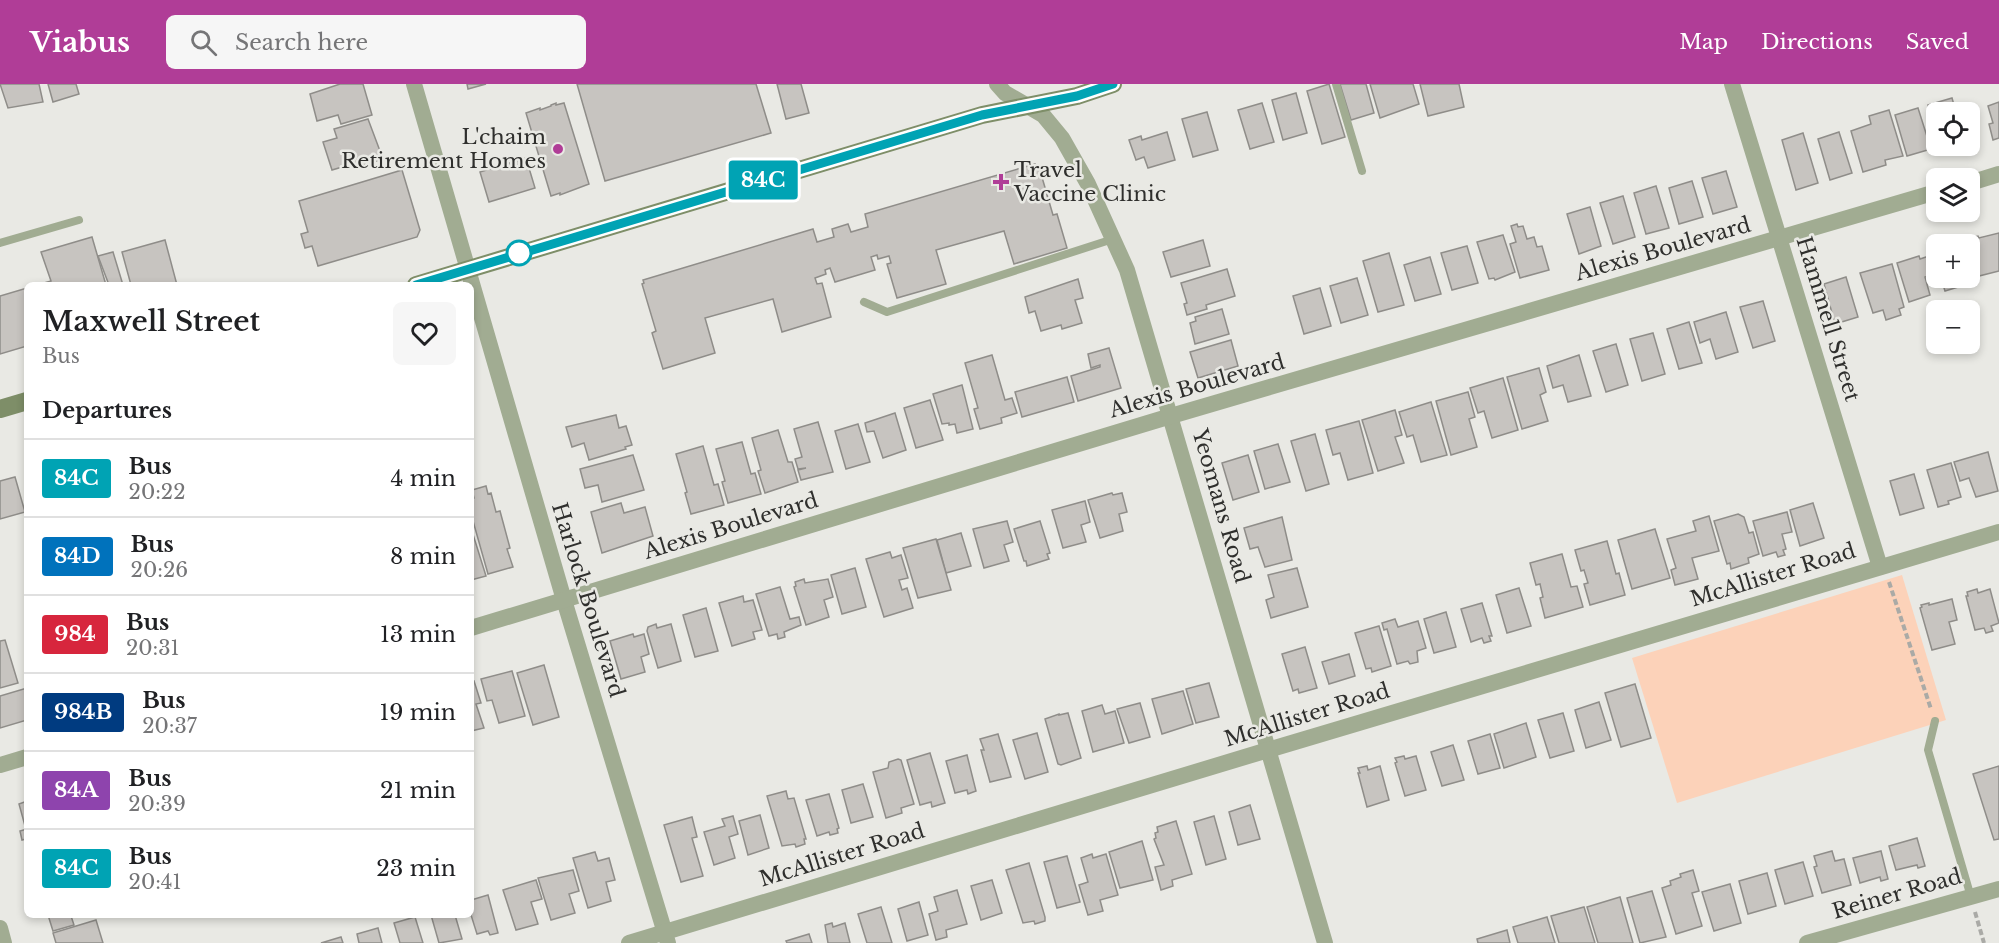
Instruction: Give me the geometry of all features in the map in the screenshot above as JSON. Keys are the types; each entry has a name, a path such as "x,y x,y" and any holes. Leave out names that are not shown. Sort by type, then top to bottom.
{"main road":[{"path":"426,282 982,115 1077,96 1113,84"},
{"path":"0,409 24,402"}],"street":[{"name":"Harlock Boulevard","path":"414,84 471,282"},
{"name":"Yeomans Road","path":"997,84 1005,93 1043,115 1062,138 1088,184 1127,270 1325,943"},
{"name":"Hammell Street","path":"1732,84 1880,567"},
{"path":"1980,180 1999,174"},
{"name":"Alexis Boulevard","path":"474,626 1171,416 1926,195"},
{"name":"Harlock Boulevard","path":"474,293 564,600 667,938"},
{"name":"McAllister Road","path":"628,943 667,938 1268,750 1999,532"},
{"path":"0,765 24,758"},
{"name":"Reiner Road","path":"1807,943 1999,889"},
{"path":"0,928 4,943"}],"lane":[{"path":"1336,84 1362,171"},
{"path":"0,243 79,220"},
{"path":"864,302 887,312 1113,239"},
{"path":"1935,721 1928,750 1971,897"}],"path":[{"path":"1880,567 1891,584 1935,721"},
{"path":"1971,897 1984,943"}],"shaded area":[{"path":"1902,575 1946,720 1677,803 1632,658"}],"building":[{"path":"0,84 39,84 43,102 8,108"},
{"path":"48,84 76,84 79,94 53,102"},
{"path":"340,84 363,84 372,115 341,124 338,115 317,121 310,94"},
{"path":"467,84 486,84 468,89"},
{"path":"577,84 756,84 771,133 605,181"},
{"path":"777,84 801,84 809,113 786,119"},
{"path":"1329,84 1345,137 1322,144 1307,91"},
{"path":"1340,84 1366,84 1374,113 1351,120"},
{"path":"1370,84 1413,84 1419,104 1380,118"},
{"path":"1420,84 1459,84 1464,107 1428,116"},
{"path":"1296,93 1307,133 1283,140 1272,100"},
{"path":"1952,98 1953,102 1938,102"},
{"path":"1999,102 1999,138 1993,140 1989,124 1993,123 1988,106"},
{"name":"L'chaim Retirement Homes","path":"556,103 556,105 564,103 589,184 551,196 526,113"},
{"path":"1262,103 1274,142 1250,149 1238,110"},
{"path":"1918,108 1926,133 1926,150 1907,156 1895,115"},
{"path":"1889,110 1903,156 1885,160 1886,165 1863,172 1851,131 1871,124 1869,116"},
{"path":"1207,112 1218,150 1193,157 1182,119"},
{"path":"368,119 383,159 360,166 359,162 332,170 323,142 337,138 334,129"},
{"path":"1167,132 1175,160 1148,168 1144,157 1136,160 1129,140 1141,136 1142,140"},
{"path":"1839,132 1852,173 1830,180 1818,139"},
{"path":"1803,133 1818,183 1796,190 1782,140"},
{"path":"526,158 535,188 489,202 480,172"},
{"path":"1035,164 1036,168 1039,167 1053,215 1057,214 1067,248 1014,264 1004,231 936,250 946,284 897,298 887,264 891,263 889,256 878,259 877,255 871,257 875,270 835,282 830,268 825,270 826,274 815,278 817,284 822,283 831,317 782,332 773,299 705,318 715,353 663,369 652,333 656,331 642,284 643,280 813,229 817,242 834,237 832,229 848,224 851,232 868,227 865,214"},
{"path":"402,170 420,230 417,237 318,266 312,246 305,248 301,234 308,232 299,201"},
{"path":"1726,171 1737,207 1713,214 1702,178"},
{"path":"1692,181 1703,217 1679,224 1669,188"},
{"path":"1656,186 1669,228 1646,234 1634,193"},
{"path":"1623,196 1635,237 1613,244 1600,203"},
{"path":"1590,207 1601,246 1579,254 1567,214"},
{"path":"1517,224 1518,227 1523,226 1527,239 1534,237 1537,247 1542,246 1549,270 1520,278 1510,244 1516,242 1511,226"},
{"path":"1999,233 1999,271 1980,276 1980,238"},
{"path":"1503,235 1515,272 1495,280 1494,278 1489,279 1477,242"},
{"path":"92,237 105,282 48,282 51,281 41,252"},
{"path":"165,240 176,282 130,282 122,252"},
{"path":"1203,240 1210,266 1171,277 1163,252"},
{"path":"1467,246 1478,283 1452,290 1441,253"},
{"path":"113,252 122,282 108,282 98,256"},
{"path":"1389,253 1404,305 1378,312 1363,261"},
{"path":"1919,256 1920,259 1926,257 1926,288 1930,295 1909,302 1897,263"},
{"path":"1430,257 1441,294 1415,301 1404,265"},
{"path":"1892,264 1904,307 1899,309 1901,315 1886,320 1883,310 1873,313 1860,273"},
{"path":"1227,269 1235,296 1206,305 1207,309 1187,315 1184,304 1187,303 1181,283"},
{"path":"1846,277 1858,317 1835,324 1824,284"},
{"path":"1357,278 1368,315 1341,323 1330,286"},
{"path":"1078,279 1083,298 1075,300 1082,323 1062,329 1061,325 1041,331 1035,311 1029,313 1025,297"},
{"path":"1320,288 1331,326 1304,334 1293,296"},
{"path":"24,289 24,347 0,354 0,296"},
{"path":"1763,301 1775,341 1753,348 1740,307"},
{"path":"1222,309 1229,334 1195,344 1190,323 1196,321 1195,317"},
{"path":"1726,312 1738,352 1716,359 1710,339 1700,343 1694,322"},
{"path":"1689,322 1702,363 1679,369 1667,329"},
{"path":"1653,333 1665,374 1642,381 1630,339"},
{"path":"1231,340 1238,366 1198,378 1190,352"},
{"path":"1616,344 1628,385 1606,392 1593,351"},
{"path":"1109,348 1121,388 1078,401 1071,376 1100,367 1100,365 1091,368 1088,354"},
{"path":"992,355 1005,400 1012,398 1017,413 1001,418 1002,423 980,429 974,409 978,408 965,363"},
{"path":"1579,355 1591,396 1568,402 1563,385 1553,388 1547,366"},
{"path":"1539,368 1546,392 1540,395 1548,421 1522,429 1507,377"},
{"path":"1067,377 1074,402 1022,417 1015,392"},
{"path":"1503,378 1518,430 1492,438 1484,411 1478,413 1470,388"},
{"path":"962,385 973,429 957,433 955,424 942,424 933,394"},
{"path":"1468,392 1475,417 1469,419 1477,447 1451,455 1436,401"},
{"path":"930,400 943,440 916,448 904,408"},
{"path":"1431,402 1447,455 1421,462 1413,435 1407,437 1399,412"},
{"path":"1395,410 1402,435 1395,437 1404,463 1378,471 1362,420"},
{"path":"895,413 906,450 883,458 874,431 867,432 865,423"},
{"path":"616,415 619,428 626,426 632,445 625,447 626,449 589,460 584,443 572,447 566,427"},
{"path":"1359,421 1373,473 1348,480 1340,453 1333,455 1326,430"},
{"path":"818,422 833,472 801,480 798,470 806,468 798,469 795,459 802,457 794,429"},
{"path":"858,424 870,462 846,469 835,431"},
{"path":"778,430 788,462 792,462 798,482 765,493 752,438"},
{"path":"1315,434 1329,484 1306,491 1291,441"},
{"path":"742,442 751,474 755,473 761,494 728,503 722,482 725,481 716,449"},
{"path":"1278,444 1290,482 1265,489 1254,451"},
{"path":"703,446 714,485 718,484 724,505 691,514 676,454"},
{"path":"1988,452 1998,491 1976,497 1969,478 1960,481 1954,462"},
{"path":"633,455 644,490 602,502 598,485 585,488 580,469"},
{"path":"1248,455 1259,492 1233,500 1222,463"},
{"path":"1951,463 1961,497 1938,507 1927,470"},
{"path":"1914,474 1924,508 1900,515 1890,481"},
{"path":"15,477 24,512 0,519 0,481"},
{"path":"486,486 488,494 491,493 496,512 500,511 513,567 488,574 474,525 474,489"},
{"path":"1112,493 1113,495 1122,493 1127,512 1119,514 1123,531 1100,538 1088,500"},
{"path":"1085,501 1090,522 1081,525 1086,542 1063,548 1052,510"},
{"path":"621,503 624,513 645,507 653,536 602,553 591,512"},
{"path":"1813,503 1824,538 1800,546 1790,510"},
{"path":"1787,512 1792,532 1782,534 1786,549 1783,550 1785,555 1778,557 1776,552 1763,556 1753,521"},
{"path":"1738,514 1744,517 1749,533 1753,532 1759,554 1748,558 1749,563 1731,569 1730,563 1727,564 1714,521"},
{"path":"1709,516 1719,551 1692,558 1698,579 1675,585 1671,570 1676,568 1667,539 1696,531 1693,521"},
{"path":"1282,517 1292,560 1265,567 1258,547 1250,549 1244,528"},
{"path":"1007,521 1013,542 1004,545 1009,561 984,568 973,529"},
{"path":"1040,521 1050,553 1047,554 1049,559 1027,566 1014,529"},
{"path":"1655,529 1670,578 1632,589 1618,540"},
{"path":"961,533 971,566 946,573 937,540"},
{"path":"474,538 486,576 474,579"},
{"path":"936,539 951,590 918,598 903,548"},
{"path":"1607,541 1616,574 1619,573 1625,595 1590,605 1584,584 1588,583 1584,570 1581,571 1575,550"},
{"path":"890,552 892,558 901,555 908,578 899,580 902,590 907,588 913,608 884,617 866,559"},
{"path":"1562,554 1571,587 1577,586 1583,607 1545,618 1540,598 1543,597 1540,584 1536,585 1530,563"},
{"path":"855,568 866,607 842,614 831,575"},
{"path":"1297,568 1308,607 1271,618 1266,600 1274,597 1268,575"},
{"path":"804,579 805,583 828,579 833,597 824,600 829,617 806,625 794,587 795,582"},
{"path":"780,587 790,619 799,617 801,625 784,632 785,637 778,639 777,634 769,636 756,594"},
{"path":"1519,588 1531,626 1507,633 1496,595"},
{"path":"1977,589 1978,593 1990,589 1999,623 1991,626 1993,631 1986,633 1984,628 1975,630 1966,596 1968,596 1967,592"},
{"path":"743,596 744,602 753,600 762,630 753,632 755,639 732,646 719,603"},
{"path":"1952,599 1957,620 1949,622 1955,644 1932,650 1921,605"},
{"path":"1482,603 1492,636 1489,636 1491,641 1484,643 1482,638 1471,642 1461,609"},
{"path":"706,608 718,651 695,657 683,615"},
{"path":"1446,612 1456,647 1434,653 1424,619"},
{"path":"1395,619 1398,627 1418,621 1426,648 1417,651 1418,662 1410,664 1408,661 1397,664 1387,629 1384,630 1382,623"},
{"path":"656,624 657,628 671,624 681,661 658,668 647,631 648,627"},
{"path":"1379,626 1391,666 1372,672 1371,668 1366,669 1355,633"},
{"path":"633,634 634,637 644,634 649,654 641,657 645,672 621,679 610,641"},
{"path":"5,640 18,683 0,688 0,641"},
{"path":"1305,647 1317,688 1299,693 1298,689 1293,691 1282,654"},
{"path":"1349,654 1355,676 1329,684 1322,662"},
{"path":"544,665 559,717 533,725 517,673"},
{"path":"512,671 525,716 499,723 492,700 487,701 481,679"},
{"path":"474,681 481,703 476,704 484,728 474,730"},
{"path":"1209,683 1219,717 1196,723 1186,689"},
{"path":"1635,684 1651,738 1621,747 1605,693"},
{"path":"24,689 24,721 0,728 0,696"},
{"path":"1183,691 1193,724 1162,734 1152,699"},
{"path":"1599,702 1611,740 1586,748 1575,710"},
{"path":"1140,703 1150,737 1129,743 1117,709"},
{"path":"1102,705 1105,714 1115,711 1124,743 1093,752 1082,711"},
{"path":"1068,713 1081,758 1061,765 1058,764 1045,719"},
{"path":"1563,713 1574,751 1550,758 1538,720"},
{"path":"1526,723 1536,757 1504,768 1494,734"},
{"path":"1037,733 1048,772 1025,779 1013,740"},
{"path":"998,734 1011,777 990,782 980,739"},
{"path":"1490,734 1500,768 1478,774 1468,741"},
{"path":"1453,745 1464,780 1442,786 1431,752"},
{"path":"930,753 945,803 932,807 931,802 920,805 907,760"},
{"path":"967,755 976,791 968,794 967,790 955,793 946,761"},
{"path":"1404,756 1405,759 1416,756 1426,790 1405,796 1395,763 1397,762 1395,758"},
{"path":"901,760 914,804 901,808 902,813 886,818 873,772 888,768 889,762"},
{"path":"1367,766 1368,770 1380,766 1389,800 1367,807 1358,768"},
{"path":"1999,766 1999,839 1994,840 1973,774"},
{"path":"863,784 873,817 851,823 842,790"},
{"path":"786,791 788,799 794,798 806,839 804,839 805,844 796,847 795,844 782,846 767,796"},
{"path":"829,794 839,828 838,833 830,835 829,832 817,836 806,800"},
{"path":"24,802 24,822 19,804"},
{"path":"1250,805 1260,839 1238,845 1229,812"},
{"path":"760,815 769,848 748,855 739,821"},
{"path":"733,816 738,834 729,837 735,858 714,865 704,832 725,826 722,819"},
{"path":"1214,816 1226,859 1206,865 1194,822"},
{"path":"692,817 697,837 692,838 703,876 681,882 664,825"},
{"path":"1176,821 1192,874 1172,880 1173,886 1161,890 1155,867 1164,865 1154,839 1156,838 1155,833 1158,832 1157,827"},
{"path":"24,830 24,840 22,840 20,831"},
{"path":"1917,838 1925,866 1918,868 1917,865 1896,870 1889,846"},
{"path":"1142,841 1153,880 1120,888 1109,852"},
{"path":"1832,851 1835,861 1844,859 1851,885 1822,893 1814,867 1817,866 1814,856"},
{"path":"1881,851 1888,879 1881,881 1880,877 1860,883 1853,858"},
{"path":"595,852 598,861 609,858 615,880 606,882 611,901 588,908 573,858"},
{"path":"1092,854 1093,858 1106,854 1118,895 1100,900 1103,911 1088,915 1079,885 1088,882 1081,858"},
{"path":"1067,856 1080,902 1057,908 1044,862"},
{"path":"1803,862 1813,896 1785,904 1775,870"},
{"path":"1029,863 1045,917 1045,921 1035,924 1034,921 1023,923 1006,870"},
{"path":"573,870 579,891 569,894 575,913 551,920 538,878"},
{"path":"1693,870 1699,891 1692,893 1702,926 1676,934 1662,888 1671,885 1670,881 1681,877 1680,874"},
{"path":"1767,873 1776,906 1748,914 1739,881"},
{"path":"536,880 542,899 531,902 538,924 516,930 503,890"},
{"path":"992,880 1002,913 981,920 971,886"},
{"path":"1730,884 1741,923 1714,931 1702,892"},
{"path":"957,890 967,924 946,930 947,937 936,940 929,914 938,911 934,897"},
{"path":"1652,891 1666,937 1640,943 1627,898"},
{"path":"488,895 498,933 490,935 488,931 477,934 472,918 474,918 474,899"},
{"path":"1620,897 1633,943 1598,943 1587,907"},
{"path":"919,902 928,935 907,941 898,909"},
{"path":"881,907 892,943 867,943 858,914"},
{"path":"1584,907 1595,943 1559,943 1551,916"},
{"path":"1547,917 1555,943 1518,943 1513,927"},
{"path":"49,918 72,918 74,925 53,931"},
{"path":"415,918 423,943 400,943 394,923"},
{"path":"432,918 456,918 462,939 439,943"},
{"path":"96,920 103,943 56,943 53,933"},
{"path":"832,923 833,927 845,923 850,943 828,943 825,925"},
{"path":"378,928 382,943 359,943 357,934"},
{"path":"1507,930 1510,943 1478,943 1477,939"},
{"path":"809,934 812,943 787,943 786,941"},
{"path":"341,937 343,943 321,943"}],"bus line":[{"name":"84C","path":"426,282 982,115 1077,96 1113,84"}],"place":[{"name":"L'chaim Retirement Homes","path":"558,149"},
{"name":"Travel Vaccine Clinic","path":"1001,182"}]}
